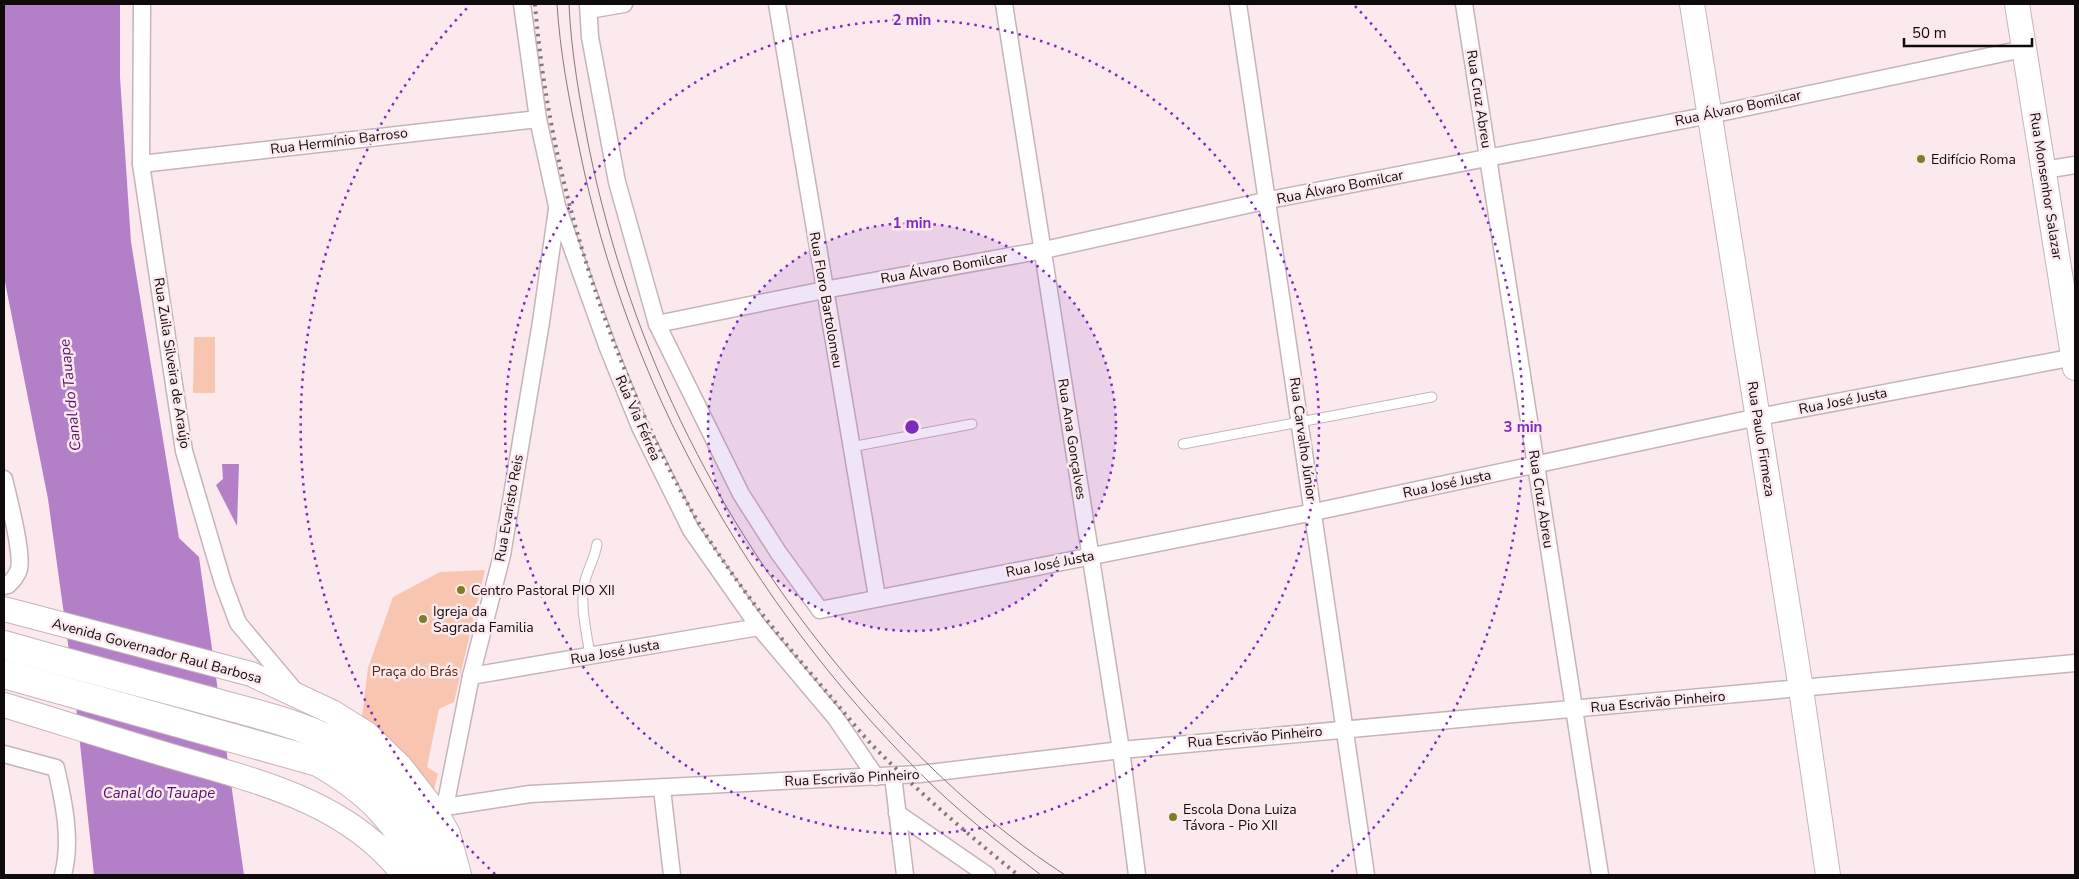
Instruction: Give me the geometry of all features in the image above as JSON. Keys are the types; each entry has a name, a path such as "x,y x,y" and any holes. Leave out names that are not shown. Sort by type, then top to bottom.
{"highway":[{"path":"4,645 284,722 352,751 389,779 418,813 445,865 448,875"},
{"path":"4,674 318,762 349,780 384,811 410,848 422,875"}],"street":[{"name":"Rua Zuila Silveira de Araújo","path":"142,4 141,164 184,451 223,583 238,623 298,695"},
{"name":"Rua Via Férrea","path":"522,4 538,119 557,206 608,348 640,427 691,530 758,627 835,718 876,777"},
{"path":"624,4 589,7 590,37 617,182 657,324"},
{"name":"Rua Floro Bartolomeu","path":"777,4 877,597"},
{"name":"Rua Ana Gonçalves","path":"1004,4 1121,750 1137,875"},
{"name":"Rua Carvalho Júnior","path":"1238,4 1269,200 1366,875"},
{"name":"Rua Cruz Abreu","path":"1464,4 1600,875"},
{"name":"Rua Paulo Firmeza","path":"1692,4 1801,689 1828,875"},
{"name":"Rua Monsenhor Salazar","path":"2017,4 2075,361"},
{"name":"Rua Álvaro Bomilcar","path":"657,324 824,290 1044,250 1269,200 1710,115 2023,49"},
{"name":"Rua Hermínio Barroso","path":"141,164 538,119"},
{"path":"2044,170 2075,165"},
{"name":"Rua Evaristo Reis","path":"440,809 470,676 502,555 541,322 557,206"},
{"name":"Rua José Justa","path":"657,324 741,494 778,552 820,610 877,597 1314,512 1758,416 2075,361"},
{"path":"4,478 13,514 20,567 16,578 4,586"},
{"name":"Avenida Governador Raul Barbosa","path":"13,612 251,674 332,712 366,734 400,766 440,809 459,875"},
{"name":"Rua José Justa","path":"470,676 758,627"},
{"name":"Rua Escrivão Pinheiro","path":"440,809 530,794 662,789 950,771 1121,750 2075,663"},
{"path":"4,705 264,784 324,808 356,828 382,850 404,875"},
{"path":"4,754 56,768 68,849 63,875"},
{"path":"893,776 905,875"},
{"path":"662,789 672,875"},
{"path":"897,813 987,875"}],"lane":[{"path":"1182,444 1432,397"},
{"path":"851,447 972,424"},
{"path":"590,656 583,604 584,582 595,557 597,544"}],"green space":[{"path":"194,337 215,337 215,393 193,393"},
{"name":"Praça do Brás","path":"485,570 454,702 439,709 427,767 438,774 434,790 400,750 362,717 368,668 393,597 440,572"}],"water":[{"name":"Canal do Tauape","path":"4,4 120,4 120,77 131,242 179,538 199,557 244,875 94,875 74,687 48,499 4,277"},
{"path":"222,464 239,464 237,526 216,485 223,479"}],"tram line":[{"path":"557,4 563,58 572,111 600,235 628,321 663,404 703,484 749,561 800,635 857,706 948,800 1041,875"},
{"path":"569,4 579,94 589,148 607,224 630,297 657,369 689,438 725,504 766,569 811,632 883,718 956,791 1009,835 1065,875"}],"railway":[{"path":"535,4 540,54 557,153 582,250 615,345 634,392 684,497 707,537 732,574 797,658 865,737 930,800 1018,875"}],"place":[{"name":"Edifício Roma","path":"1921,159"},
{"name":"Centro Pastoral PIO XII","path":"461,590"},
{"name":"Igreja da Sagrada Familia","path":"423,619"},
{"name":"Escola Dona Luiza Távora - Pio XII","path":"1173,817"}]}
